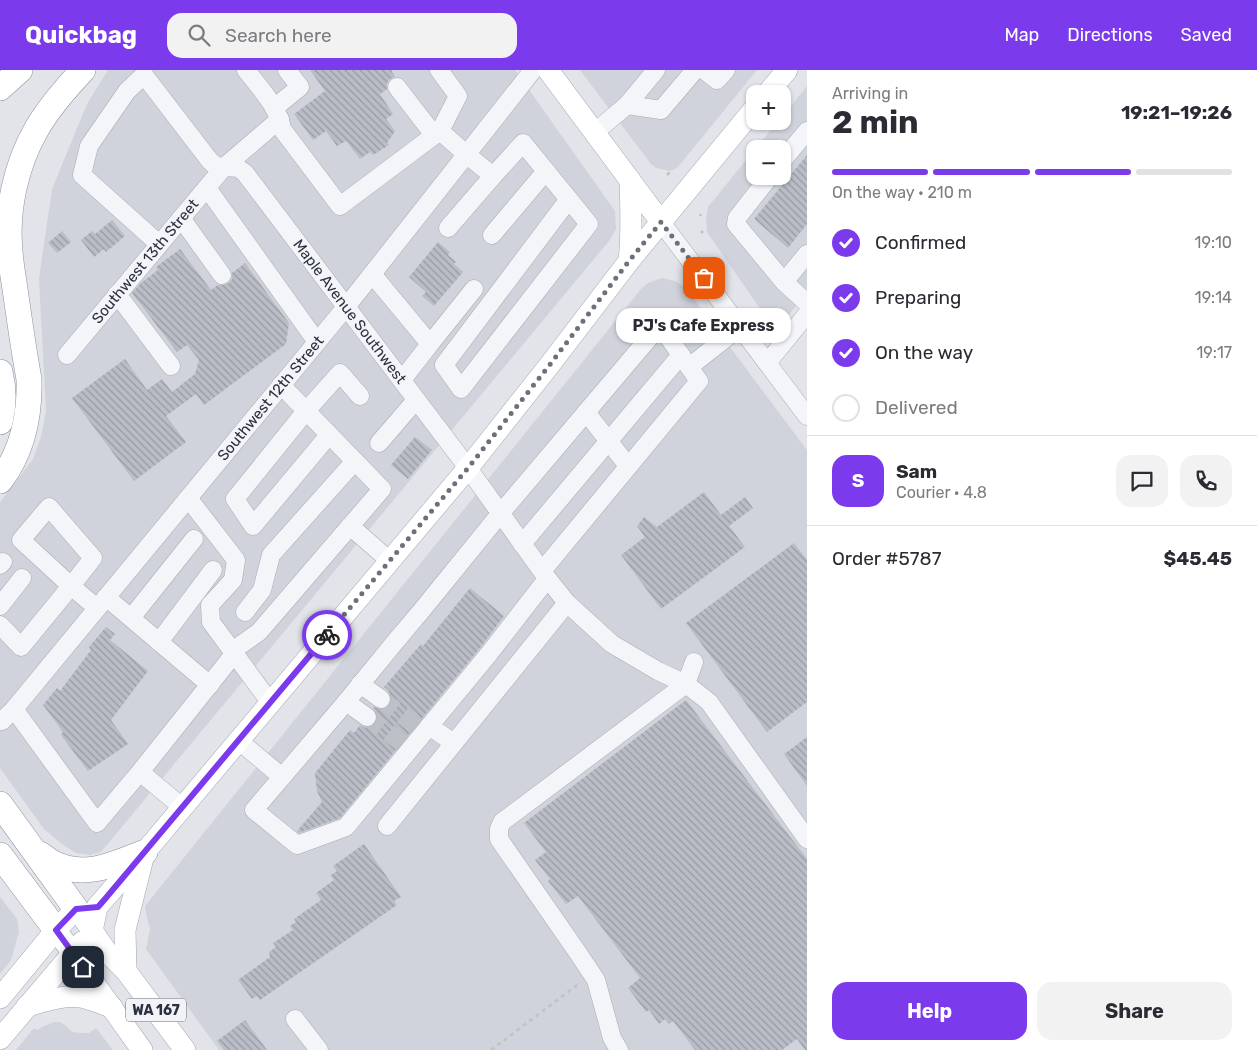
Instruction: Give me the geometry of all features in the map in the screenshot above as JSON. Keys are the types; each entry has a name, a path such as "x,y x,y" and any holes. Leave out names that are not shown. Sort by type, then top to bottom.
{"highway":[{"path":"0,88 20,70"},
{"path":"0,481 16,454 27,423 29,401 29,379 10,250 10,219 15,183 36,130 48,111 84,70"},
{"path":"0,372 3,395 0,422"},
{"path":"0,804 34,850 53,863 69,869 89,870 145,852"},
{"name":"WA 167","path":"34,850 87,908"},
{"name":"WA 167","path":"0,855 56,930"}],"main road":[{"path":"548,70 661,222"},
{"path":"774,85 787,70"},
{"path":"0,998 56,930 87,908 145,852 468,468 629,261 746,119"},
{"path":"629,261 631,245 630,180"},
{"path":"126,971 124,930 145,852"},
{"name":"WA 167","path":"87,908 92,931 107,952 126,971 186,1050"},
{"name":"WA 167","path":"56,930 142,1050"},
{"path":"0,1039 72,952 92,931"},
{"path":"27,1006 68,996 83,998 112,1007"}],"street":[{"path":"246,70 277,113 282,129 340,206 437,133 458,96 439,70"},
{"name":"Southwest 13th Street","path":"67,355 224,167 300,87 287,70"},
{"name":"Southwest 12th Street","path":"140,772 97,823 8,715 346,307 533,70"},
{"path":"595,132 627,105 656,70"},
{"path":"627,105 661,110 695,70"},
{"path":"704,70 717,80 726,70"},
{"name":"Maple Avenue Southwest","path":"160,244 82,175 89,146 127,91 144,75 210,161 216,166 238,168 246,173 567,603 612,644 658,672 686,684 709,702 807,839"},
{"path":"397,87 437,133 494,176"},
{"path":"791,150 807,131"},
{"path":"448,228 523,143 589,224 461,389 444,365 568,199"},
{"path":"492,235 546,171"},
{"path":"763,185 737,218 736,224 784,282 807,303"},
{"path":"207,188 317,342"},
{"path":"181,218 222,275"},
{"path":"661,222 807,416"},
{"path":"784,282 807,254"},
{"path":"372,274 430,344"},
{"path":"402,380 474,289"},
{"path":"117,294 171,366"},
{"path":"767,363 807,314"},
{"path":"660,325 685,361 698,381 628,466 545,575 488,655 408,747 346,827 297,845 254,810 660,325"},
{"path":"522,544 608,441 685,361 740,327"},
{"path":"329,435 253,526 235,499 306,411 340,373 360,396"},
{"path":"182,807 140,772 210,685 233,652 260,632 382,489 281,385"},
{"path":"380,443 416,400"},
{"path":"586,412 628,466"},
{"path":"245,612 262,590 271,555 355,461"},
{"path":"188,498 236,560 233,580 210,605 211,622 270,702"},
{"path":"350,526 390,560"},
{"path":"131,618 194,539"},
{"path":"159,642 213,570"},
{"path":"0,606 22,578"},
{"path":"0,625 20,647 71,586 131,618 210,685"},
{"path":"387,826 567,603"},
{"path":"619,1050 612,1038 596,980 499,839 498,829 502,822 686,684 694,662"},
{"path":"360,684 380,699"},
{"path":"346,702 367,717"},
{"path":"424,729 454,743"},
{"path":"238,740 282,777"},
{"path":"295,1018 318,1050"}],"path":[{"path":"491,1050 592,974"}],"shaded area":[{"path":"108,70 515,70 615,211 616,229 609,241 101,852 90,855 76,853 44,829 0,768 0,502 33,459 41,437 46,411 39,279 52,189 87,104"},
{"path":"580,70 757,70 677,168 670,171 656,168 651,164"},
{"path":"807,86 807,294 785,319 780,321 768,320 707,232 706,219 708,207 746,160 746,185 791,185 791,140 762,140 771,130 791,130 791,106"},
{"path":"662,278 675,281 685,287 807,450 807,1050 219,1050 146,949 150,929 145,906 641,289 648,283"},
{"path":"0,897 17,919 19,932 11,960 0,974"},
{"path":"54,1022 60,1022 72,1032 89,1033 96,1028 113,1050 16,1050 34,1028 38,1030"}],"building":[{"path":"310,70 391,70 395,77 390,79 387,83 387,89 380,94 393,114 386,119 395,131 387,143 389,145 373,155 370,152 360,159 346,141 337,146 326,131 313,140 294,114 325,91"},
{"path":"807,155 807,224 788,248 754,219 782,185 791,185 791,174"},
{"path":"112,220 125,236 106,252 104,249 94,257 81,240 92,231 95,234"},
{"path":"62,231 71,242 57,253 48,243"},
{"path":"438,242 450,252 448,255 463,272 434,306 422,296 426,292 409,277"},
{"path":"180,249 211,290 218,285 229,283 232,279 232,273 245,263 289,323 286,344 204,405 196,394 166,416 186,442 134,481 72,398 125,359 147,390 162,379 172,392 195,374 199,360 187,345 177,352 132,293 141,283 158,270 156,267"},
{"path":"415,437 432,450 408,479 391,465"},
{"path":"704,492 721,515 745,497 753,508 729,526 745,547 661,609 621,555 645,537 637,526 644,517 657,527"},
{"path":"794,543 807,560 807,702 767,732 686,623"},
{"path":"470,588 504,616 480,648 340,818 299,833 297,831 322,802 317,791 315,773 350,730 354,733 360,725 366,728 375,724 378,718 373,708 385,709 389,706 391,700 388,690 384,687 421,644 423,646"},
{"path":"106,627 115,634 110,640 148,671 111,720 128,744 88,771 61,735 63,732 43,705 57,688 60,691 91,650 89,647"},
{"path":"686,700 807,859 807,1050 797,1039 782,1050 695,1050 673,1021 669,1024 665,1019 659,1024 649,1010 646,1012 628,988 640,978 578,896 566,904 535,860 546,852 524,823"},
{"path":"807,737 807,786 784,754"},
{"path":"364,844 401,897 394,901 397,905 260,1000 257,996 252,999 238,980 270,957 269,952 276,947 273,943 293,930 290,926 296,922 294,919 321,900 316,893 334,880 331,875 337,871 333,866"},
{"path":"245,1020 267,1050 224,1050 217,1041"}],"tunnel":[{"path":"381,699 419,728"},
{"path":"367,717 405,745"}],"way so far":[{"path":"327,635 468,468 661,222 704,278"}],"place":[{"name":"PJ's Cafe Express","path":"704,278"}],"route":[{"path":"83,967 56,930 76,909 98,907 327,635"}]}
